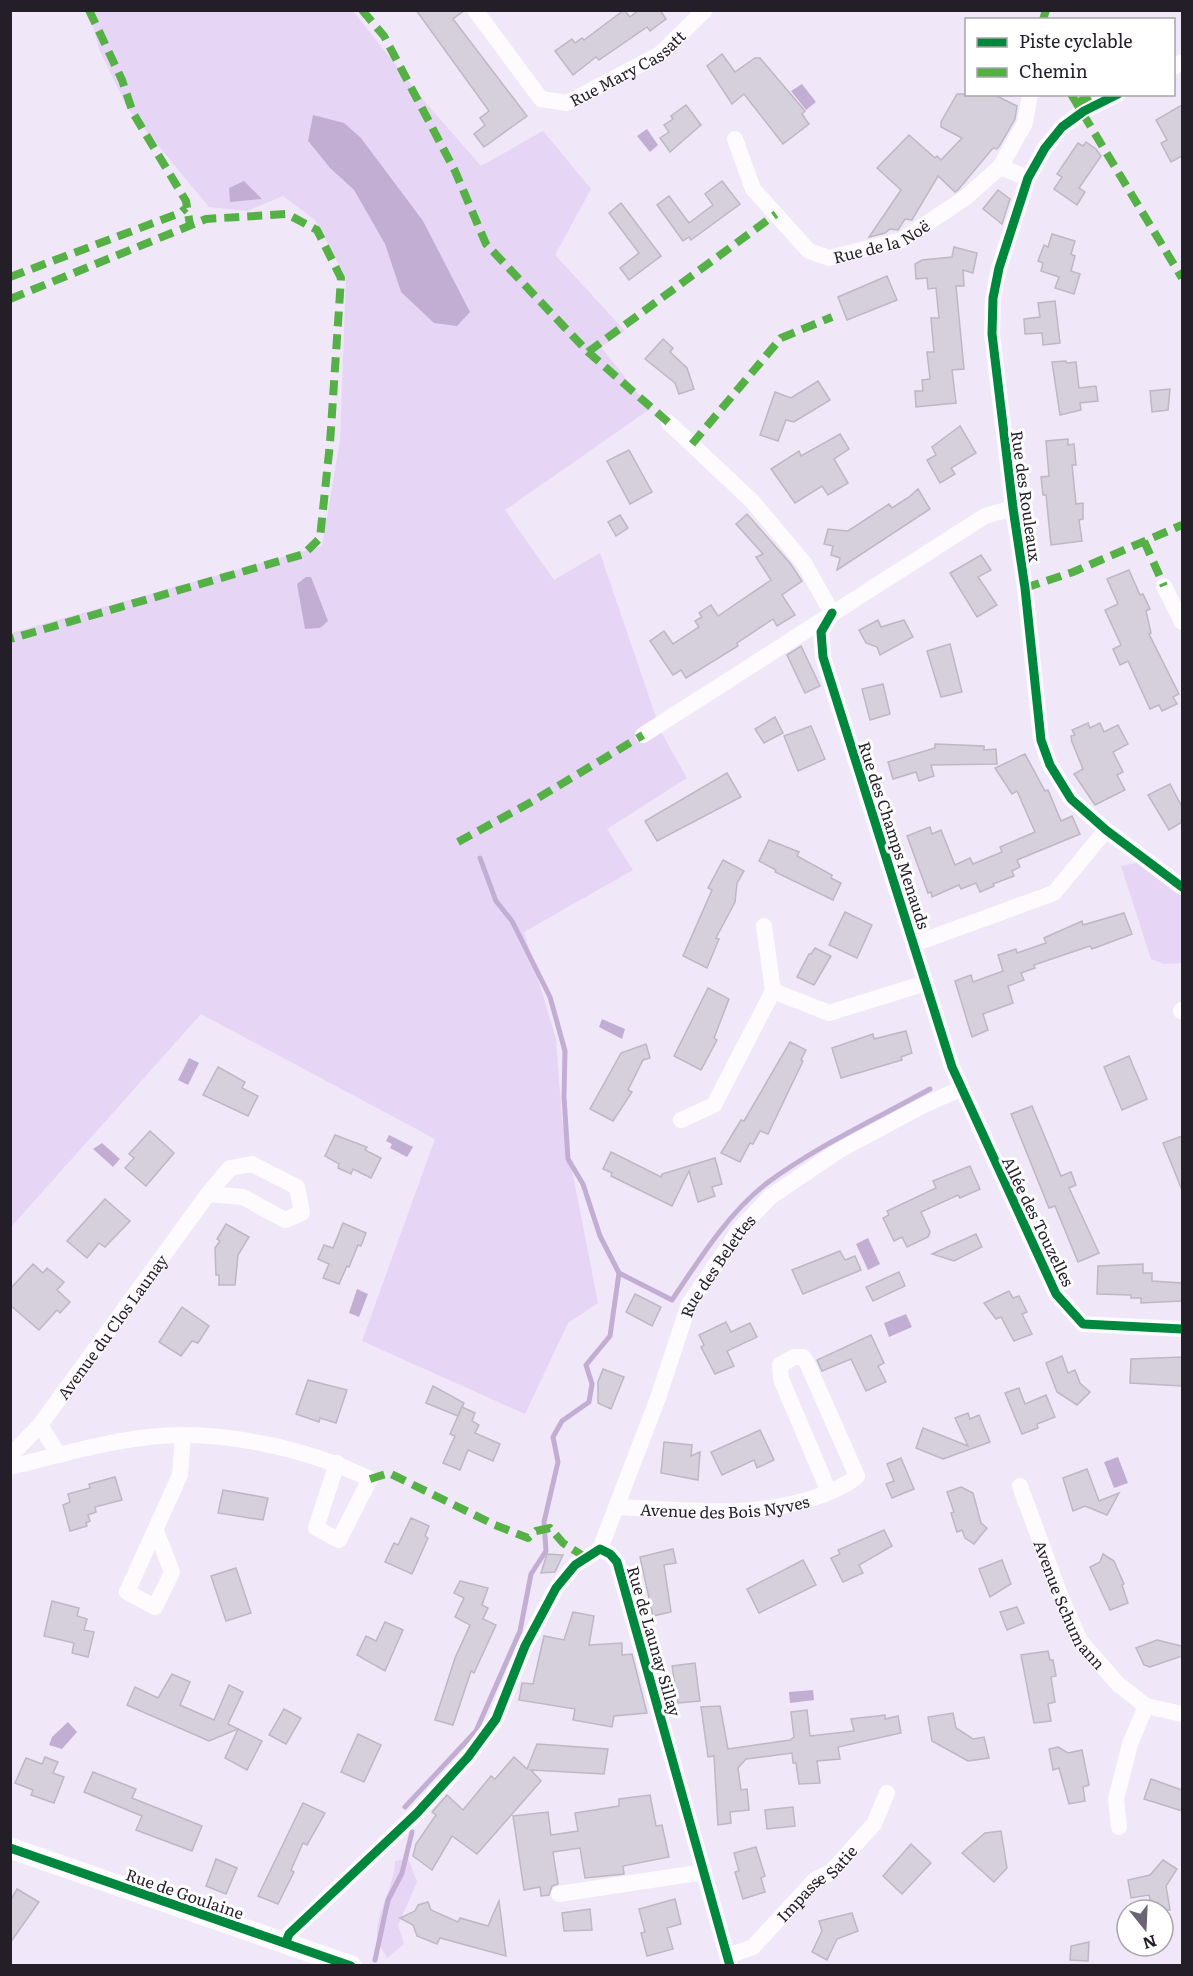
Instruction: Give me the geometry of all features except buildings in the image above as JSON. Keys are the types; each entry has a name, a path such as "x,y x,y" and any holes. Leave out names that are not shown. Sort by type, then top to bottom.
{"street":[{"name":"Rue Mary Cassatt","path":"475,10 541,99 567,103 660,54 705,10"},
{"name":"Rue de la Noë","path":"735,139 753,189 809,251 829,258 902,240 965,198 1000,166 1025,123 1030,96"},
{"name":"Rue des Rouleaux","path":"1114,96 1084,111 1062,127 1045,148 1028,178 999,268 993,298 992,334 1012,508 1025,588 1041,740 1050,765 1071,799 1106,830 1182,887"},
{"path":"1000,166 1028,178"},
{"path":"669,423 752,501 804,563 832,613"},
{"path":"644,735 985,516 1012,508"},
{"path":"1164,586 1182,622"},
{"name":"Rue des Champs Menauds","path":"832,613 821,632 823,657 952,1067"},
{"path":"914,944 1054,894 1106,830"},
{"path":"681,1120 714,1105 773,992 764,926"},
{"path":"773,992 829,1013 926,983"},
{"name":"Allée des Touzelles","path":"952,1067 960,1089 1056,1294 1083,1324 1182,1329"},
{"name":"Rue des Belettes","path":"600,1550 689,1304 740,1229 770,1197 838,1151 922,1106 960,1089"},
{"name":"Avenue du Clos Launay","path":"10,1456 40,1425 208,1194 230,1168 252,1164 297,1188 302,1212 285,1220 243,1197 208,1194"},
{"name":"Avenue des Bois Nyves","path":"617,1507 746,1511 786,1506 828,1492 850,1482 857,1476 807,1363 803,1357 794,1357 780,1365 781,1379 828,1492"},
{"path":"40,1425 59,1455"},
{"path":"156,1531 180,1475 183,1435"},
{"path":"10,1467 147,1437 183,1435 230,1437 337,1463"},
{"name":"Avenue Schumann","path":"1020,1485 1060,1595 1080,1641 1118,1684 1146,1706 1182,1713"},
{"path":"286,1942 290,1934 417,1813 468,1757 496,1719 525,1646 556,1588 575,1565 600,1550"},
{"name":"Rue de Launay Sillay","path":"600,1550 610,1554 617,1562 729,1961"},
{"path":"1119,1827 1116,1799 1130,1744 1146,1706"},
{"name":"Impasse Satie","path":"729,1961 753,1947 815,1880 831,1872 874,1824 887,1793"},
{"name":"Rue de Goulaine","path":"10,1848 350,1965"},
{"path":"560,1894 704,1872"}],"shaded area":[{"path":"89,11 353,11 425,102 481,166 543,131 591,189 555,255 625,331 601,347 650,409 505,510 554,580 600,553 661,732 687,778 607,829 633,870 524,932 556,1039 562,1119 598,1303 568,1323 525,1414 362,1341 435,1139 201,1014 11,1227 11,633 322,546 340,441 346,278 315,220 283,196 247,211 209,207 128,109 99,49","holes":["361,138 390,178 401,292 385,244 354,190 330,168 308,142"]},
{"path":"802,84 816,102 806,110 791,91"},
{"path":"313,115 344,123 361,138 423,221 470,312 457,326 434,323 401,292 385,244 354,190 330,168 308,141"},
{"path":"647,129 658,145 650,152 637,136"},
{"path":"244,181 262,199 230,202 229,188"},
{"path":"306,577 311,577 328,621 320,628 305,629 297,584"},
{"path":"1141,862 1182,892 1182,963 1164,964 1151,959 1121,866"},
{"path":"602,1019 625,1029 622,1039 599,1027"},
{"path":"189,1058 199,1063 188,1085 178,1080"},
{"path":"389,1135 413,1147 407,1157 390,1148 392,1144 386,1141"},
{"path":"102,1143 120,1159 113,1167 93,1149"},
{"path":"868,1238 880,1264 868,1270 856,1244"},
{"path":"357,1289 368,1294 359,1317 349,1313"},
{"path":"906,1314 912,1327 889,1337 884,1323"},
{"path":"1118,1457 1128,1483 1114,1488 1104,1462"},
{"path":"813,1690 814,1700 790,1703 789,1692"},
{"path":"68,1722 77,1732 62,1749 49,1745 52,1737"},
{"path":"408,1858 417,1882 398,1925 404,1944 387,1958 378,1941 378,1923 392,1880 395,1861"}],"waterway":[{"path":"480,858 496,901 512,921 550,997 565,1051 564,1097 568,1159 583,1184 600,1236 619,1273"},
{"path":"405,1807 476,1731 520,1631 531,1574 546,1551 544,1522 558,1462 553,1437 562,1421 589,1402 592,1384 586,1365 610,1336 619,1273 672,1300 727,1223 767,1183 826,1145 930,1089"},
{"path":"375,1960 388,1900 402,1873 412,1832"}],"marked path":[{"path":"89,10 122,80 133,113 186,201 190,225"},
{"path":"362,10 384,36 455,171 486,244 588,352 669,423"},
{"path":"1044,18 1046,10"},
{"path":"1072,96 1182,278"},
{"path":"1077,103 1090,96"},
{"path":"10,277 180,213 186,208"},
{"path":"10,299 206,219 287,214 317,230 341,278 330,443 320,538 304,554 10,639"},
{"path":"588,352 776,214"},
{"path":"692,444 781,338 832,317"},
{"path":"1025,588 1073,572 1182,525"},
{"path":"1144,541 1164,586"},
{"path":"458,842 533,801 643,735"},
{"path":"370,1479 389,1473 495,1525 528,1538 536,1531 550,1528 563,1543 585,1557"}],"cycle path":[{"path":"1114,96 1084,111 1062,127 1045,148 1028,178 999,268 993,298 992,334 1025,588 1041,740 1050,765 1071,799 1106,830 1182,887"},
{"path":"832,613 821,632 823,657 952,1067 1056,1294 1083,1324 1182,1329"},
{"path":"286,1942 289,1934 417,1813 468,1757 496,1719 525,1646 556,1588 575,1565 600,1549 610,1554 617,1562 730,1966"},
{"path":"10,1848 351,1966"}]}
